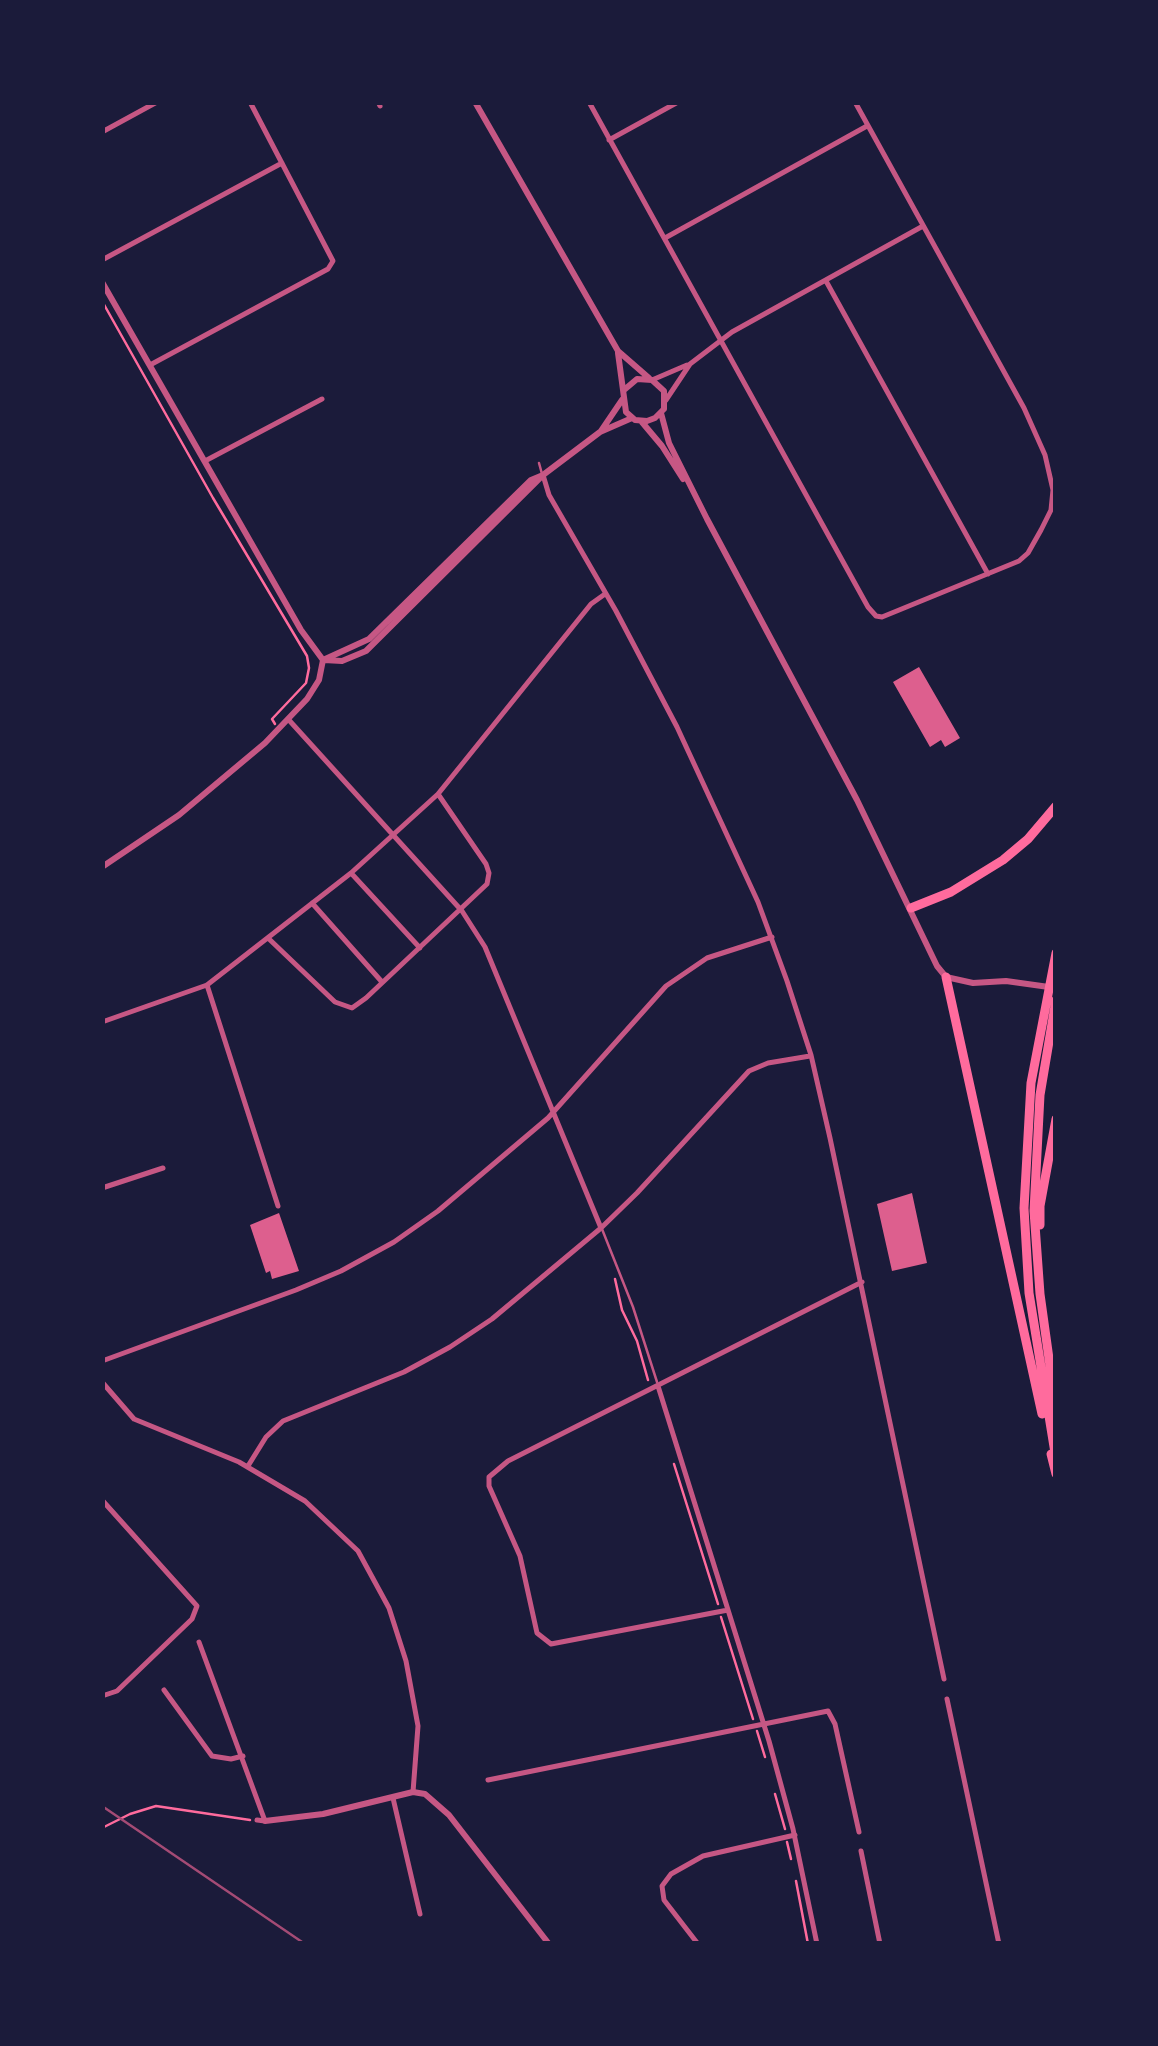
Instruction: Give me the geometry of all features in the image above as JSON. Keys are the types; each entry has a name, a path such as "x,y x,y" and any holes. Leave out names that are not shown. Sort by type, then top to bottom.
{"highway":[{"path":"912,908 952,892 1003,860 1028,839 1056,806"},
{"path":"1056,952 1034,1178 1035,1245 1056,1409"},
{"path":"946,977 1056,1474"},
{"path":"1051,1002 1028,1104 1024,1230 1034,1324 1056,1460"},
{"path":"1046,1332 1040,1206 1056,1119"}],"street":[{"path":"102,132 157,102"},
{"path":"150,364 328,269 333,261 250,102"},
{"path":"474,102 618,352 662,387 666,400"},
{"path":"588,102 868,606 879,618 1019,561 1032,548 1050,510 1052,482 1024,408 855,102"},
{"path":"609,140 678,102"},
{"path":"665,238 867,126"},
{"path":"102,260 282,163"},
{"path":"624,390 634,380 651,379 690,364 722,340 923,226"},
{"path":"826,281 988,574"},
{"path":"102,282 301,630 323,660 319,680 288,719 208,794 102,867"},
{"path":"600,432 622,400 618,352"},
{"path":"323,660 369,639 525,485 600,432 637,420 652,420 661,413 690,364"},
{"path":"206,461 322,399"},
{"path":"622,400 624,408 662,446 707,519"},
{"path":"661,413 669,442 707,519 912,908 937,966 946,977 973,983 1006,981 1056,988"},
{"path":"542,475 549,495 677,728 772,938 811,1055 944,1680"},
{"path":"102,1022 207,985 351,873 438,794 586,609 605,594"},
{"path":"288,719 462,911 497,972 601,1228"},
{"path":"268,938 301,972 343,1006 354,1008 484,888 489,873 438,794"},
{"path":"351,873 420,948"},
{"path":"312,903 382,982"},
{"path":"102,1362 296,1290 378,1252 438,1212 554,1112 666,986 707,958 772,938"},
{"path":"207,985 278,1206"},
{"path":"248,1466 279,1424 404,1372 492,1320 601,1228 750,1070 768,1062 811,1055"},
{"path":"102,1188 163,1168"},
{"path":"724,1611 550,1644 537,1632 520,1556 489,1486 489,1477 498,1467 862,1282"},
{"path":"102,1382 124,1411 148,1427 248,1466 316,1509 358,1551 399,1636 418,1716 412,1792"},
{"path":"654,1387 764,1725 795,1836 817,1944"},
{"path":"102,1500 196,1608 192,1619 118,1691 102,1696"},
{"path":"199,1642 243,1756 261,1820 298,1818 412,1792 423,1793 438,1803 549,1944"},
{"path":"164,1690 212,1756 243,1756"},
{"path":"948,1700 999,1944"},
{"path":"488,1780 828,1711 835,1724 859,1832"},
{"path":"393,1798 420,1914"},
{"path":"698,1944 664,1900 662,1886 666,1880 677,1869 703,1856 795,1836"},
{"path":"861,1851 880,1944"}],"lane":[{"path":"539,462 542,475"},
{"path":"601,1228 626,1288 654,1387"}],"path":[{"path":"102,300 306,656 306,683 272,719"},
{"path":"611,1270 624,1315 654,1387"},
{"path":"671,1453 724,1611 767,1764"},
{"path":"772,1781 792,1864"},
{"path":"102,1828 156,1806 237,1820 261,1820"},
{"path":"796,1883 808,1944"}],"building":[{"path":"919,667 960,738 945,747 941,740 930,747 893,682"},
{"path":"912,1193 927,1263 892,1271 877,1204"},
{"path":"279,1213 299,1271 272,1279 270,1271 266,1273 250,1225"}],"railway":[{"path":"102,1806 305,1944"}]}
